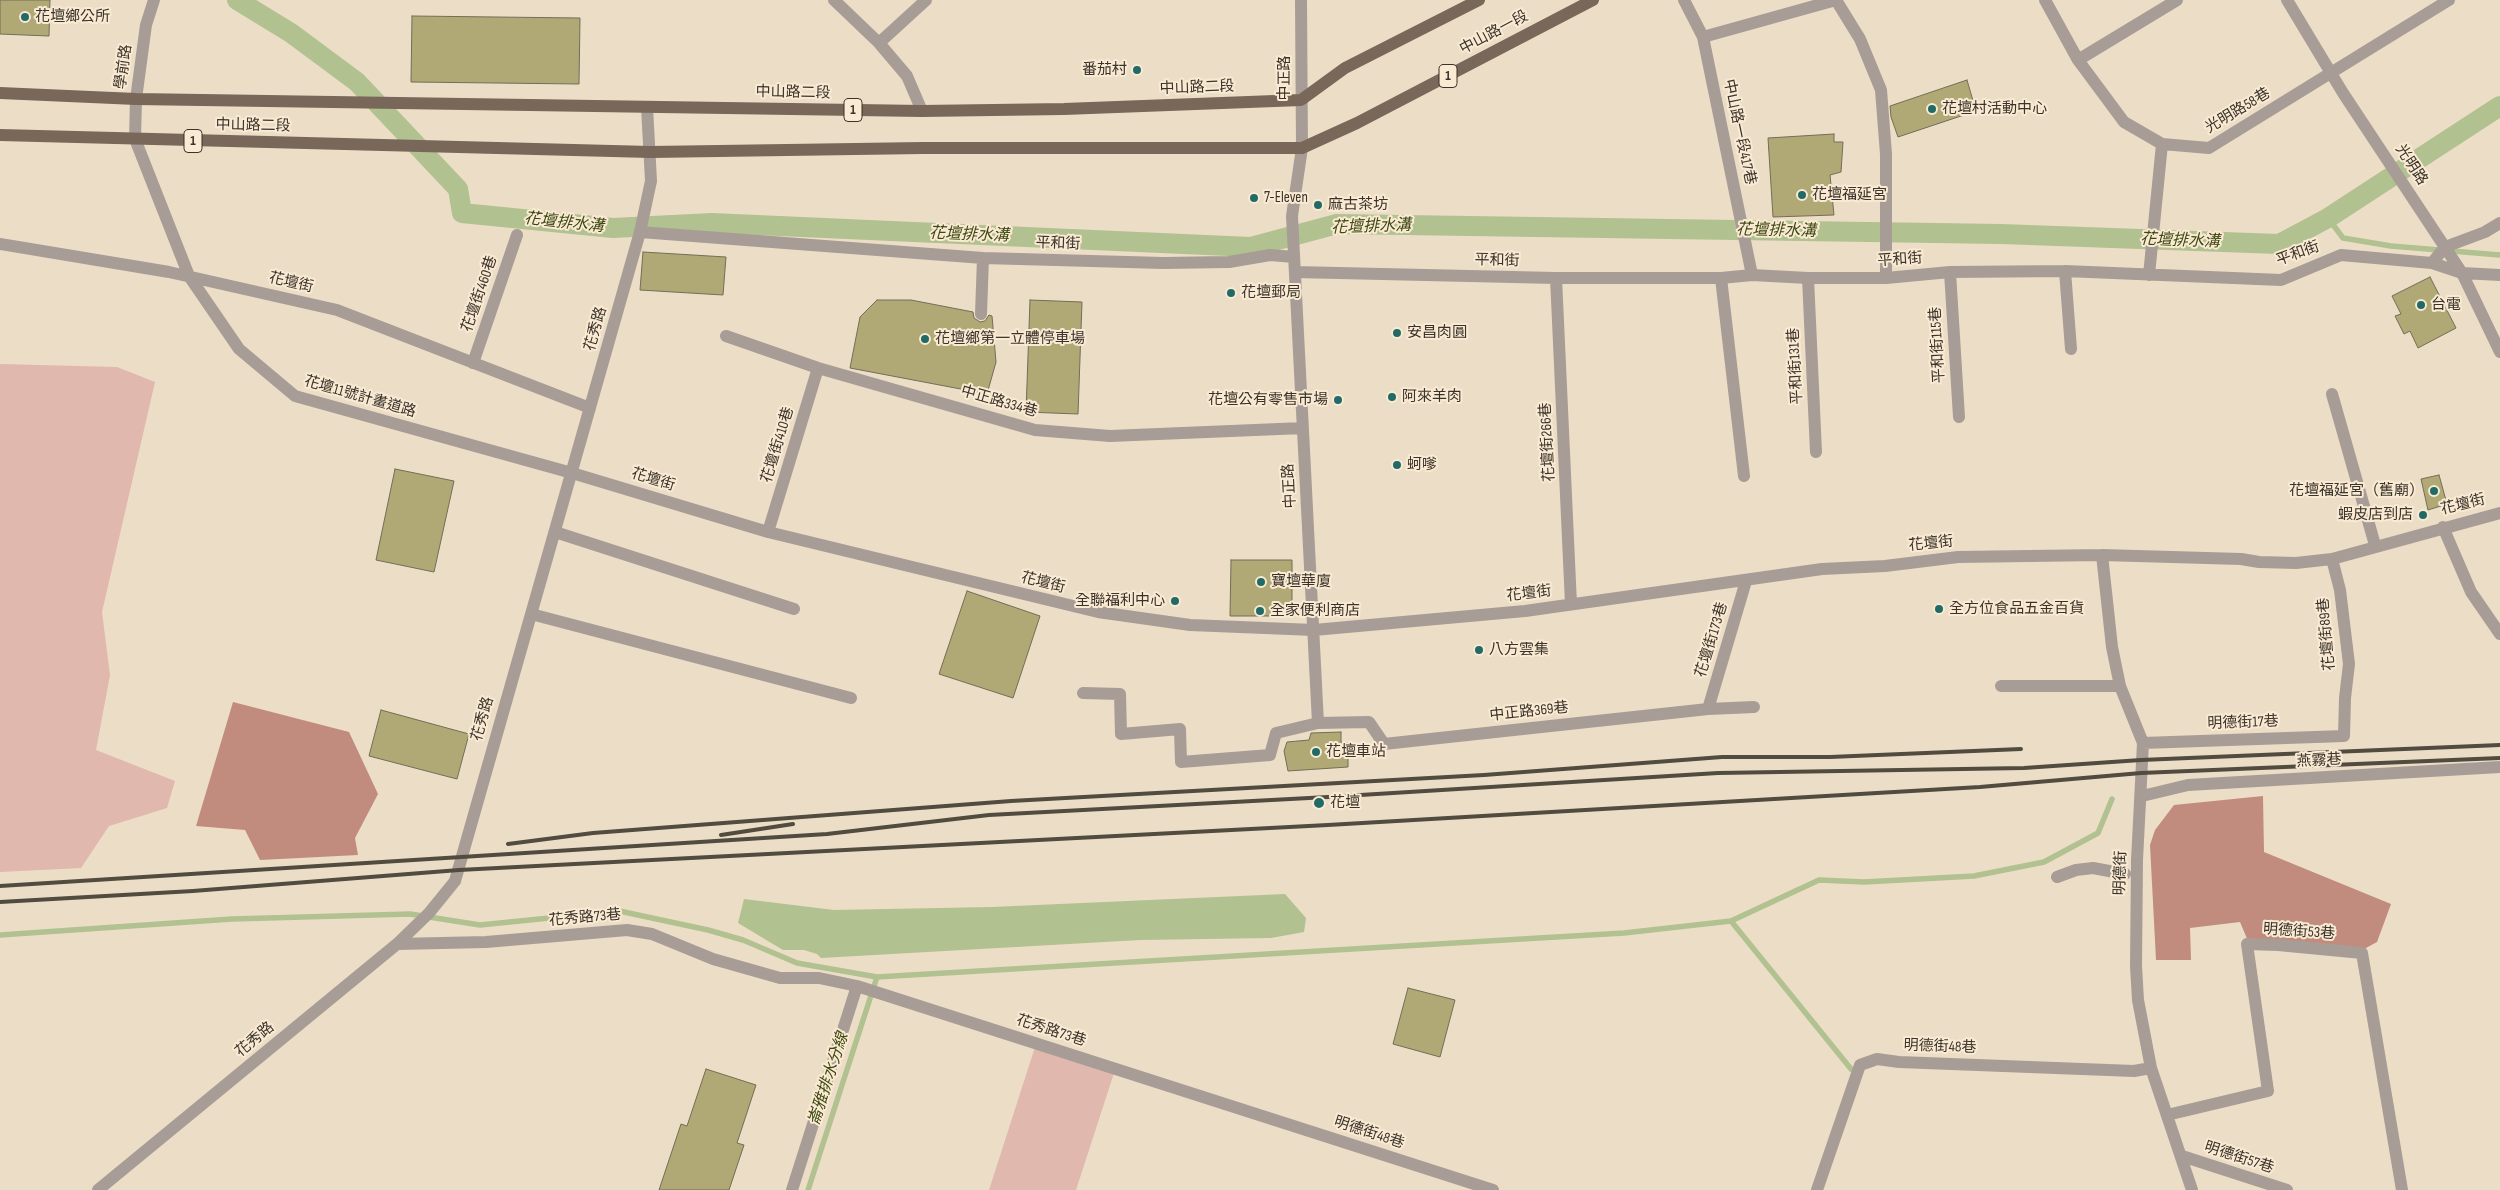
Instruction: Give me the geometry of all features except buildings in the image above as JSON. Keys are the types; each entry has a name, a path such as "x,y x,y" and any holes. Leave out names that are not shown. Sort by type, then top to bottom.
{"main road":[{"path":"1301,100 1345,68 1479,0"},
{"name":"中山路一段","path":"1302,148 1357,123 1593,0"},
{"name":"中山路二段","path":"0,93 136,99 922,111 1064,109 1301,100"},
{"name":"中山路二段","path":"0,135 650,152"},
{"name":"1","path":"650,152 923,148 1302,148"}],"street":[{"name":"學前路","path":"135,140 136,99 146,25 154,0"},
{"path":"834,0 879,44 907,76 922,111"},
{"path":"879,44 926,0"},
{"name":"中正路","path":"1301,0 1302,148 1292,216 1318,722"},
{"name":"中山路一段417巷","path":"1684,0 1703,37 1752,275"},
{"path":"1703,37 1836,0 1860,39 1880,90 1886,154 1886,278"},
{"name":"光明路58巷","path":"2045,0 2078,60 2124,122 2162,144 2209,148 2332,74 2449,0"},
{"path":"2078,60 2177,0"},
{"name":"光明路","path":"2287,0 2332,74 2462,273 2500,352"},
{"name":"花秀路","path":"98,1190 397,944 455,882 640,232 651,181 647,107"},
{"name":"花壇11號計畫道路","path":"135,140 188,276 239,349 295,396 572,473"},
{"path":"2149,275 2162,144"},
{"path":"2432,263 2445,247 2485,232 2500,223"},
{"name":"平和街","path":"640,232 983,258 1163,263 1229,262 1294,252"},
{"name":"花壇街460巷","path":"473,363 517,235"},
{"name":"花壇街","path":"0,244 188,276 337,310 590,408"},
{"name":"平和街","path":"1295,272 1556,278 1721,278 1752,275 1808,278 1886,278 1950,272 2065,271 2281,280 2341,255 2432,263 2462,273 2500,276"},
{"path":"981,314 983,258"},
{"path":"2065,271 2071,349"},
{"name":"平和街115巷","path":"1950,272 1959,416"},
{"name":"花壇街266巷","path":"1556,278 1571,604"},
{"path":"1721,278 1744,476"},
{"name":"平和街131巷","path":"1808,278 1816,452"},
{"name":"中正路334巷","path":"726,336 818,368 1035,430 1110,436 1303,428"},
{"name":"花壇街410巷","path":"768,532 818,368"},
{"path":"2332,394 2375,545"},
{"name":"花壇街","path":"572,473 768,532 1098,612 1190,625 1314,630 1525,612 1571,604 1746,581 1822,568 1885,566 1958,557 2102,556 2241,559 2277,564 2332,559 2375,545 2500,513"},
{"path":"2444,527 2471,592 2500,634"},
{"path":"555,532 794,609"},
{"name":"明德街","path":"2102,556 2112,647 2120,686 2144,743 2137,860 2136,966 2143,1034 2151,1068 2192,1190"},
{"name":"花壇街89巷","path":"2332,559 2340,590 2350,664 2345,698 2344,736"},
{"name":"花壇街173巷","path":"1708,709 1746,581"},
{"path":"531,614 851,698"},
{"path":"2001,686 2120,686"},
{"path":"1083,694 1120,694 1121,734 1180,729 1181,762 1270,755 1276,733 1318,722"},
{"name":"中正路369巷","path":"1318,722 1369,722 1384,744 1708,709 1754,708"},
{"name":"明德街17巷","path":"2144,743 2344,736"},
{"name":"燕霧巷","path":"2142,796 2188,785 2500,766"},
{"path":"2057,877 2076,870 2093,868 2125,874"},
{"name":"花秀路73巷","path":"397,944 486,942 627,930 652,934 713,959 780,978 819,978 857,986 1235,1107"},
{"name":"明德街53巷","path":"2167,1115 2268,1091 2246,944 2362,953 2402,1190"},
{"path":"792,1190 857,986"},
{"name":"明德街48巷","path":"1817,1190 1860,1065 1877,1059 1899,1062 2134,1071 2151,1068"},
{"name":"明德街48巷","path":"1235,1107 1493,1190"},
{"name":"明德街57巷","path":"2182,1156 2287,1190"}],"shaded area":[{"path":"0,364 117,367 155,382 102,612 110,675 96,750 175,781 167,808 109,826 81,868 0,872"},
{"path":"233,702 349,732 378,794 355,838 358,855 260,860 245,830 196,826"},
{"path":"2263,796 2264,852 2391,904 2377,942 2353,955 2248,941 2240,922 2190,928 2191,960 2156,960 2150,845 2155,830 2174,805"},
{"path":"1285,894 1306,918 1304,932 1271,938 1140,940 821,958 817,954 804,950 783,950 738,923 744,899 834,910 992,907"},
{"path":"1035,1047 1114,1073 1076,1190 989,1190"}],"waterway":[{"name":"花壇排水溝","path":"237,0 291,33 357,82 458,189 462,213 613,228 712,223 1251,247 1337,224 2001,234 2279,244 2328,218 2500,106"},
{"path":"2328,218 2343,238 2391,246 2500,255"},
{"path":"1731,921 1819,880 1864,882 1974,876 2044,862 2098,833 2112,799"},
{"path":"0,935 232,919 410,914 480,925 599,913 610,909 708,930 743,940 797,963 877,977 1624,933 1731,921 1851,1069"},
{"name":"崙雅排水分線","path":"808,1190 877,977"}],"railway":[{"path":"0,886 827,834 989,815 1328,797 1718,773 2024,768 2141,760 2500,745"},
{"path":"508,844 593,833 1011,801 1484,775 1722,757 1830,757 2021,749"},
{"path":"0,902 193,891 459,870 1328,825 1980,787 2141,773 2500,758"},
{"path":"721,835 793,824"}],"place":[{"name":"花壇鄉公所","path":"25,17"},
{"name":"番茄村","path":"1137,70"},
{"name":"花壇村活動中心","path":"1932,109"},
{"name":"花壇福延宮","path":"1802,195"},
{"name":"7-Eleven","path":"1254,198"},
{"name":"麻古茶坊","path":"1318,205"},
{"name":"花壇郵局","path":"1231,293"},
{"name":"台電","path":"2421,305"},
{"name":"安昌肉圓","path":"1397,333"},
{"name":"花壇鄉第一立體停車場","path":"925,339"},
{"name":"阿來羊肉","path":"1392,397"},
{"name":"花壇公有零售市場","path":"1338,400"},
{"name":"蚵嗲","path":"1397,465"},
{"name":"花壇福延宮（舊廟）","path":"2434,491"},
{"name":"蝦皮店到店","path":"2423,515"},
{"name":"寶壇華廈","path":"1261,582"},
{"name":"全聯福利中心","path":"1175,601"},
{"name":"全方位食品五金百貨","path":"1939,609"},
{"name":"全家便利商店","path":"1260,611"},
{"name":"八方雲集","path":"1479,650"},
{"name":"花壇車站","path":"1316,752"},
{"name":"花壇","path":"1319,803"}]}
